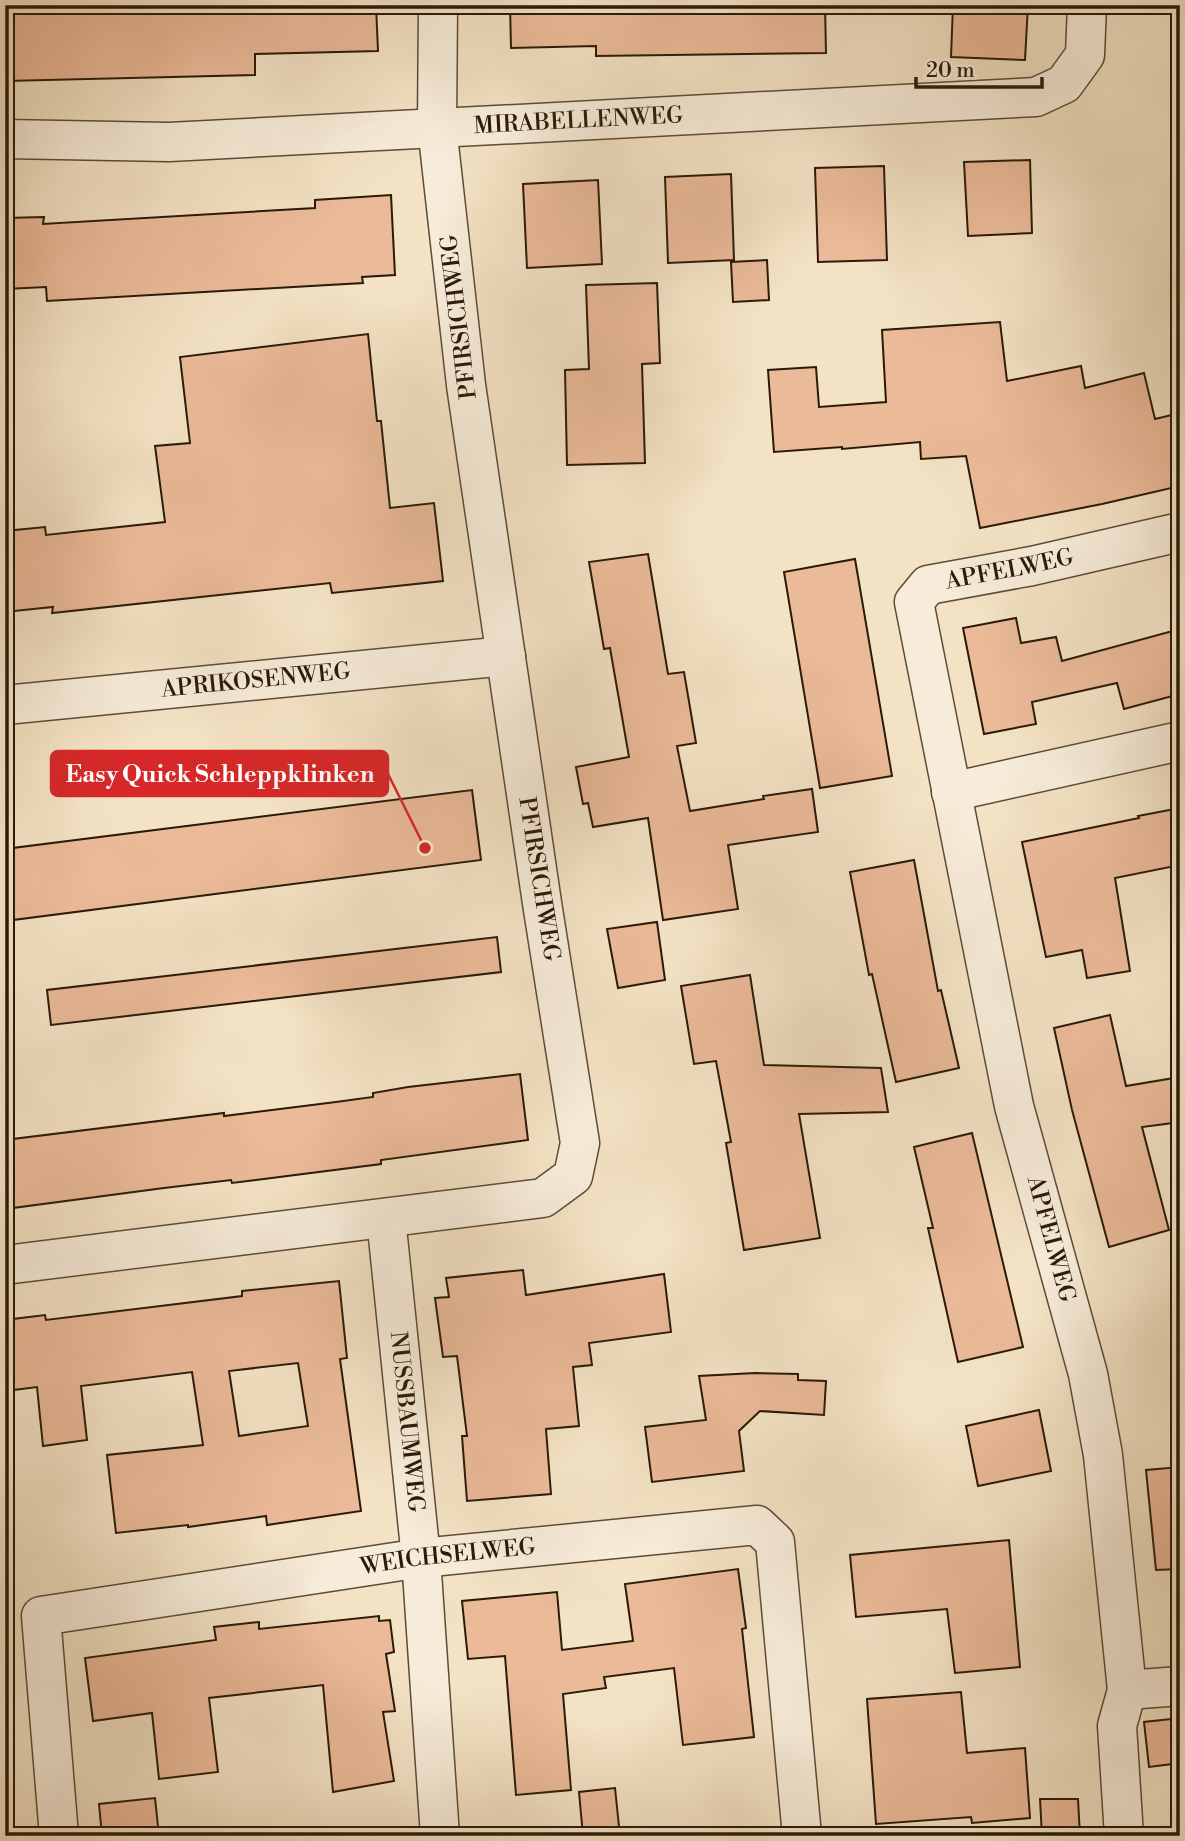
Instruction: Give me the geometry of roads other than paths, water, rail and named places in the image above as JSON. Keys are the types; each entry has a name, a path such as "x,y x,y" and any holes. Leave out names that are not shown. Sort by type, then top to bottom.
{"street":[{"name":"PFIRSICHWEG","path":"5,1265 542,1198 573,1176 580,1143 466,385 437,127 438,5"},
{"name":"MIRABELLENWEG","path":"5,139 169,142 1036,97 1064,84 1085,55 1087,5"},
{"name":"APFELWEG","path":"1124,1836 1117,1726 1127,1690 1103,1455 1088,1374 1014,1106 914,601 928,584 1032,566 1180,532"},
{"name":"APRIKOSENWEG","path":"5,705 506,656"},
{"path":"951,792 1180,741"},
{"name":"NUSSBAUMWEG","path":"386,1218 421,1558 440,1836"},
{"name":"WEICHSELWEG","path":"59,1836 41,1616 421,1558 757,1525 775,1542 802,1836"},
{"path":"1127,1690 1180,1686"}],"place":[{"name":"Easy Quick Schleppklinken","path":"425,848"}]}
